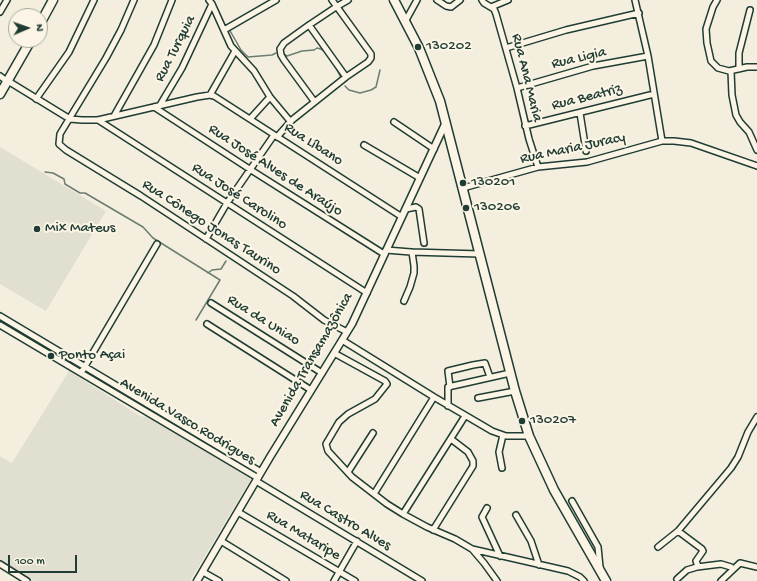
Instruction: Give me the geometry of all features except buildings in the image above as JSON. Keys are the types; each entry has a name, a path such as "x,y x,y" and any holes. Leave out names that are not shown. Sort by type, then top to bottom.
{"main road":[{"path":"48,9 53,0"},
{"path":"394,0 406,20 440,101 510,373 529,436 547,476 604,578"},
{"path":"0,94 3,80 22,48"},
{"path":"3,80 25,48"}],"street":[{"path":"0,12 7,0"},
{"path":"36,99 69,52 94,0"},
{"path":"70,119 115,41 134,0"},
{"path":"114,116 154,45 172,0"},
{"path":"224,30 276,0"},
{"path":"206,239 227,204 276,136 290,121 314,101 368,62 371,58 371,54 332,0"},
{"path":"314,101 284,60 280,49 284,43 348,0"},
{"path":"406,20 417,0"},
{"path":"437,0 446,6 452,7 460,0"},
{"name":"Rua Ana Maria","path":"482,0 491,7 496,14 517,88 525,126 538,167"},
{"path":"491,7 508,0"},
{"path":"635,0 648,56 662,141"},
{"path":"716,0 706,29 711,61 724,70 731,71 747,67 757,67"},
{"path":"210,2 235,50 254,71 270,97 290,121"},
{"name":"Rua Turquia","path":"160,105 182,68 210,2"},
{"path":"738,69 739,53 750,10"},
{"path":"506,48 566,30 639,13"},
{"path":"309,26 346,77"},
{"path":"3,80 70,119 98,120 210,95 235,50"},
{"name":"Rua Ligia","path":"517,88 593,66 648,56"},
{"path":"731,71 732,95 736,115 749,132 757,150"},
{"name":"Rua Beatriz","path":"525,126 654,94"},
{"name":"Rua Líbano","path":"210,95 219,99 402,217"},
{"path":"250,119 270,97"},
{"name":"Rua José Alves de Araújo","path":"154,107 251,170 385,252 480,254"},
{"path":"580,113 586,151"},
{"name":"Rua Cônego Jonas Taurino","path":"70,119 60,134 59,140 61,147 141,196 293,296 324,320 347,332"},
{"name":"Rua José Carolino","path":"98,120 367,293"},
{"path":"394,122 434,149"},
{"name":"Avenida Transamazônica","path":"197,581 257,479 347,332 367,293 446,122"},
{"name":"Rua Maria Juracy","path":"463,188 538,167 587,162 662,141 691,143 757,166"},
{"path":"364,145 420,178"},
{"path":"406,209 416,207 419,209 424,243"},
{"path":"81,373 157,244"},
{"path":"404,300 414,273 412,252"},
{"name":"Rua da Uniao","path":"211,303 322,373"},
{"name":"Avenida Vasco Rodrigues","path":"0,316 262,472"},
{"path":"206,324 311,390"},
{"name":"Avenida Vasco Rodrigues","path":"0,325 227,459 257,479"},
{"path":"342,340 448,406 492,431 514,437 529,436"},
{"path":"334,353 385,381 387,384 373,401 354,410 344,418 337,426 326,444 328,451 348,472 387,504 403,514 433,530 455,539 472,549 568,572 583,581"},
{"path":"448,406 448,389 450,387 448,371 473,364 485,363 490,377"},
{"path":"450,387 510,373"},
{"path":"478,398 515,391"},
{"path":"374,494 434,397"},
{"path":"403,514 465,416"},
{"path":"658,547 678,531 731,468 738,457 748,432 757,417"},
{"path":"348,472 372,433"},
{"path":"502,468 499,452 503,435"},
{"path":"433,530 473,466 474,461 468,452 451,439"},
{"path":"227,459 230,453"},
{"name":"Rua Castro Alves","path":"257,479 422,581"},
{"path":"572,501 598,547 604,578"},
{"path":"487,508 482,517 500,556"},
{"name":"Rua Mataripe","path":"238,512 355,581"},
{"path":"516,514 531,541 539,565"},
{"path":"678,531 702,548 703,551 696,561 698,566"},
{"path":"221,541 286,581"},
{"path":"334,581 357,541"},
{"path":"472,549 497,581"},
{"path":"721,581 733,569 742,563 757,567"},
{"path":"0,564 27,581"},
{"path":"677,580 687,570 698,566 721,564 731,566 733,569"},
{"path":"203,572 219,581"}],"shaded area":[{"name":"Mix Mateus","path":"0,147 106,211 46,311 0,284"},
{"path":"0,320 81,367 79,370 0,323"},
{"path":"69,371 140,416 145,417 146,415 251,479 190,581 34,581 0,559 0,456 12,463"},
{"path":"90,372 175,422 173,425 89,375"},
{"path":"178,424 226,453 225,456 176,426"}],"waterway":[{"path":"229,29 241,50 248,57 272,55 276,53"},
{"path":"282,53 287,56 317,48 326,53"},
{"path":"335,66 341,78"},
{"path":"345,86 349,90 360,93 371,90 376,87 380,70"},
{"path":"45,172 53,173 64,179 65,184 80,193 85,193 143,227 153,238 220,280 196,320"},
{"path":"208,273 212,270 221,269 226,261"}],"place":[{"name":"130202","path":"418,47"},
{"name":"130201","path":"463,183"},
{"name":"130206","path":"466,208"},
{"name":"Mix Mateus","path":"37,229"},
{"name":"Ponto Açai","path":"51,356"},
{"name":"130207","path":"522,421"}]}
